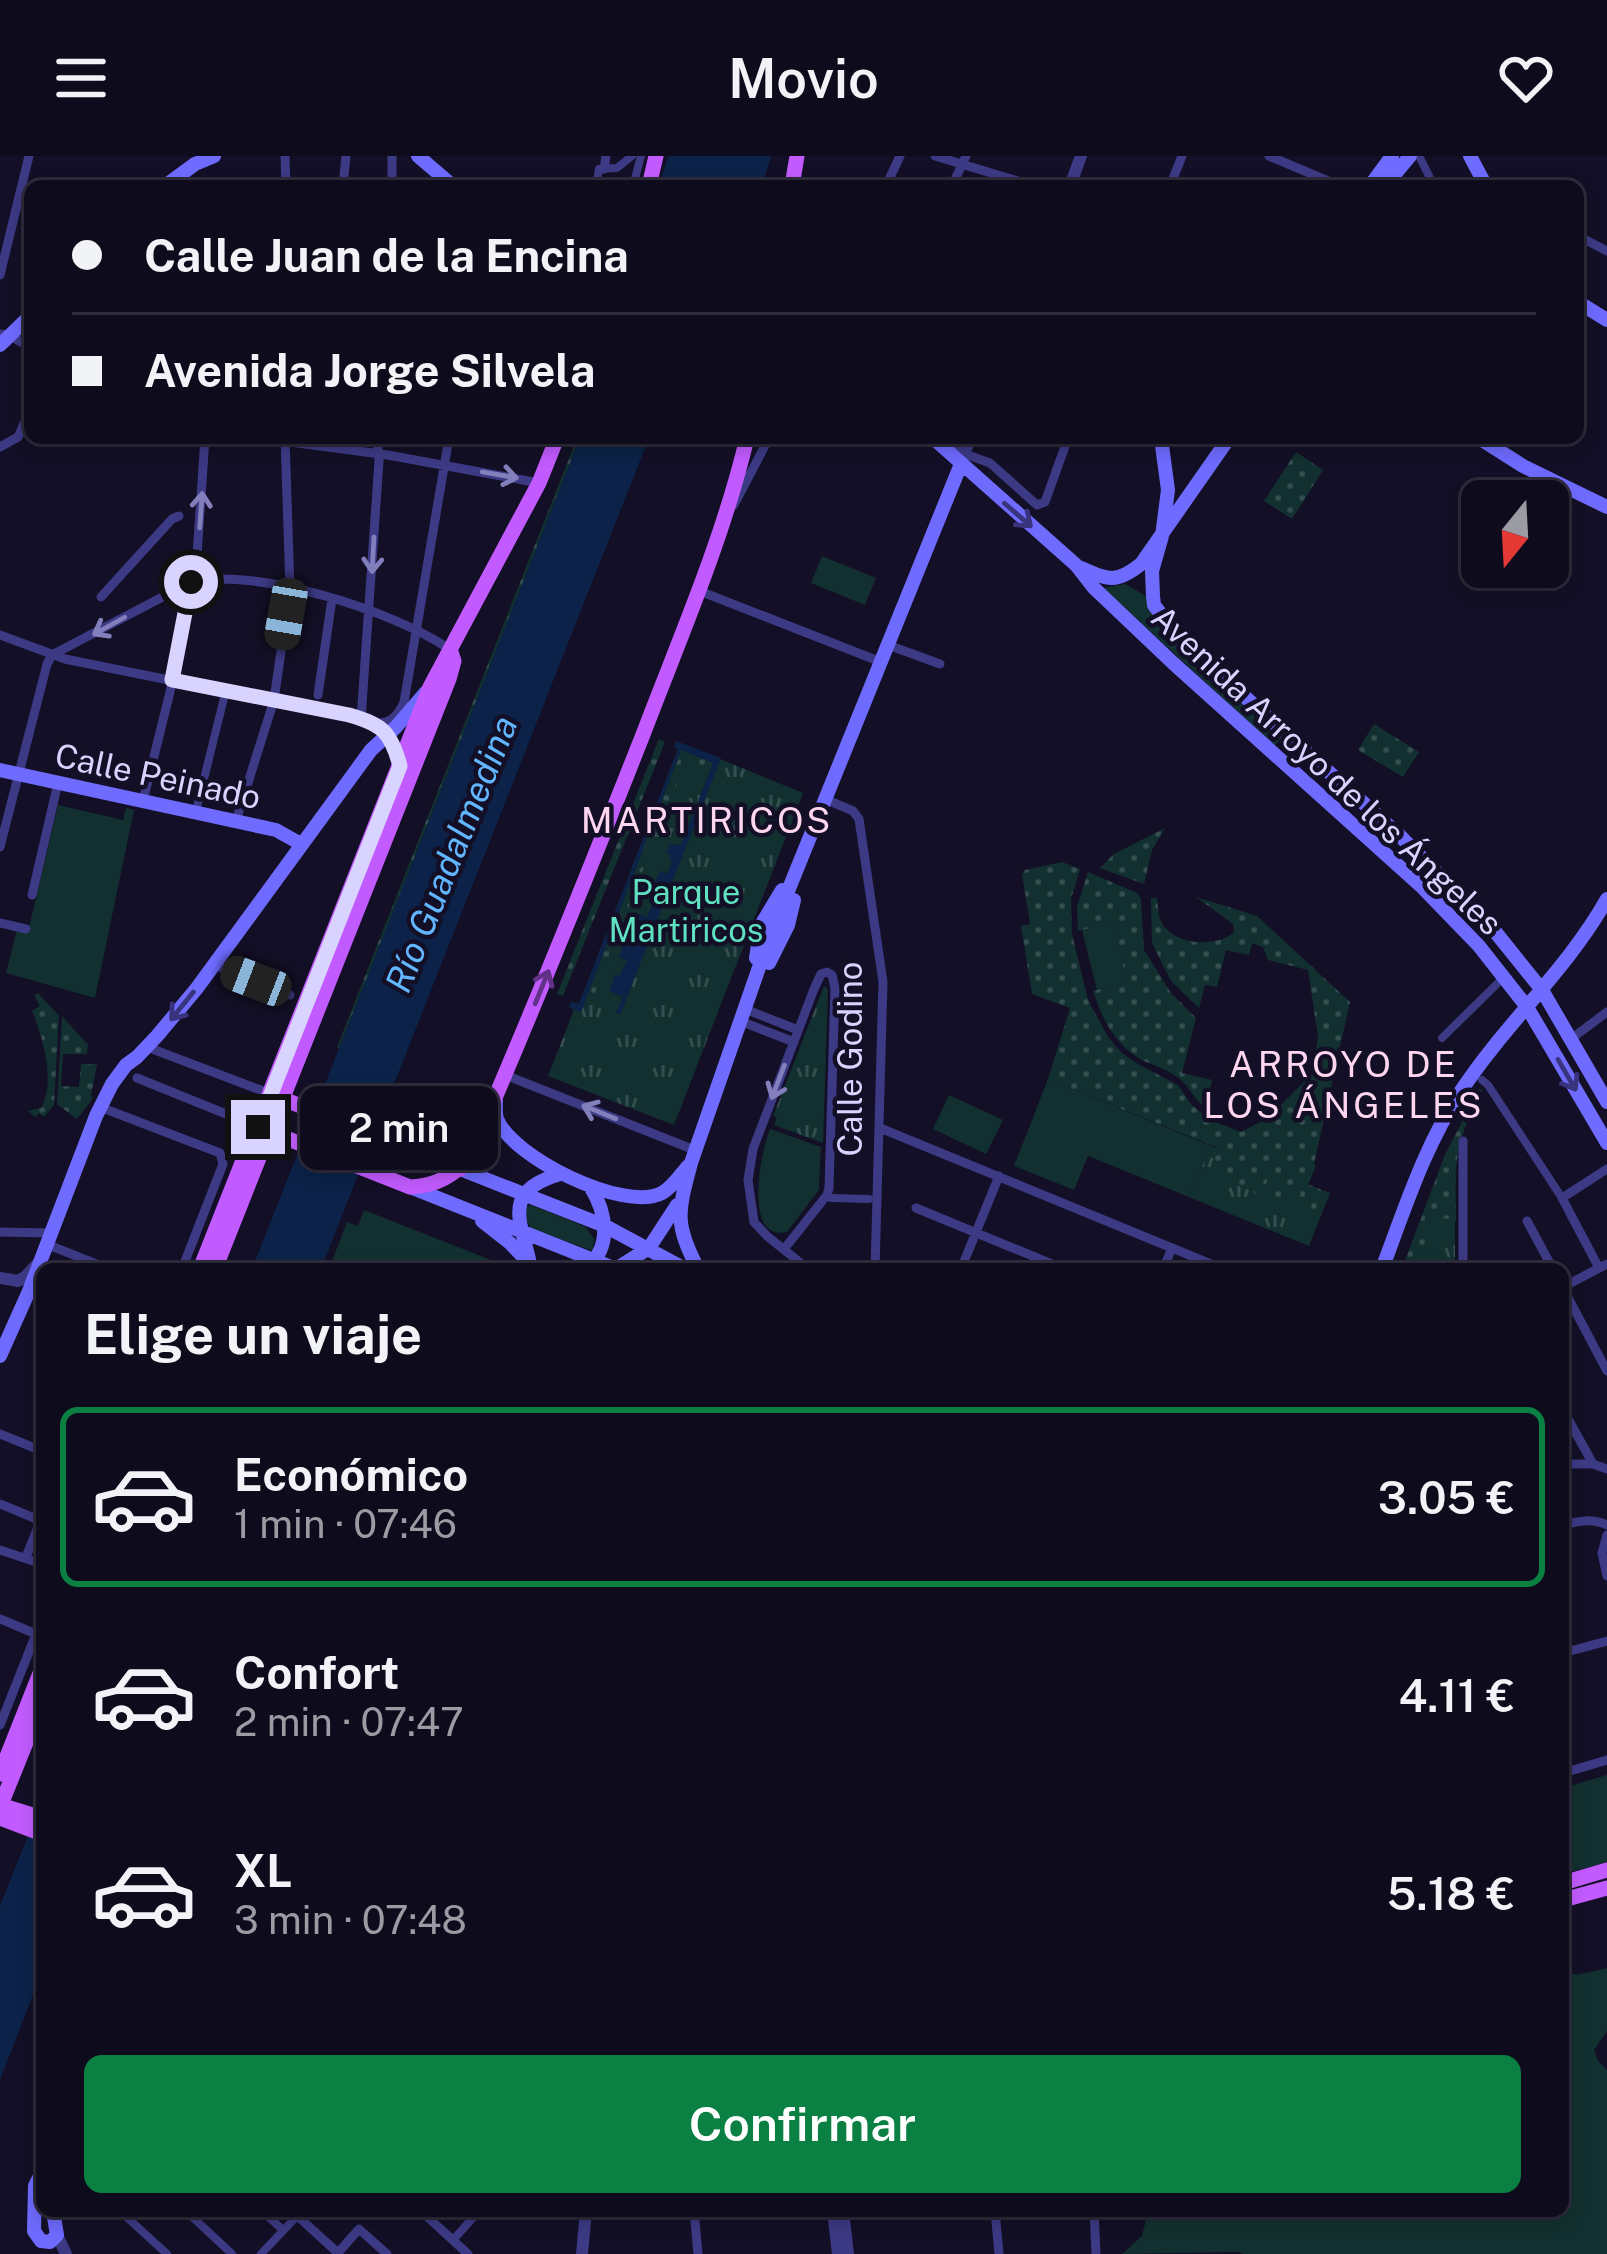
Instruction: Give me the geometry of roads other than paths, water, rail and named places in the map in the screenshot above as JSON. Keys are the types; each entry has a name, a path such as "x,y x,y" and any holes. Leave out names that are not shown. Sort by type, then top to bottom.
{"main road":[{"path":"182,179 214,156"},
{"path":"418,156 446,180"},
{"path":"1391,180 1415,156"},
{"path":"277,1096 430,687 539,484 554,444"},
{"path":"410,1187 445,1180 465,1163 496,1095 721,532 745,444"},
{"path":"1162,444 1168,490 1162,536"},
{"path":"1162,536 1220,444"},
{"path":"1488,444 1607,507"},
{"path":"695,1263 682,1237 679,1213 692,1156 825,799 965,451"},
{"name":"Avenida Arroyo de los Ángeles","path":"965,451 1094,589 1421,886 1504,976 1534,998 1571,1039 1607,1102"},
{"name":"Avenida Arroyo de los Ángeles","path":"1076,566 1112,580 1126,576 1141,565 1162,536"},
{"name":"Avenida Arroyo de los Ángeles","path":"1162,536 1152,571 1154,605 1178,636 1398,834 1493,928 1607,1143"},
{"path":"203,1263 263,1130 449,679 454,661 449,649"},
{"path":"38,1263 104,1101 126,1065 174,1017 370,750 430,687"},
{"name":"Calle Peinado","path":"0,770 276,830 301,844"},
{"path":"1384,1263 1423,1162 1462,1089 1602,918 1607,899"},
{"path":"496,1095 498,1122 526,1150 560,1174 590,1186 628,1197 663,1193 692,1156"},
{"path":"277,1096 387,1140 465,1163 675,1263"},
{"path":"263,1130 520,1231 586,1263"},
{"path":"216,1263 263,1130"},
{"path":"531,1263 517,1215 536,1184 560,1174"},
{"path":"590,1186 605,1226 601,1250 591,1263"},
{"path":"628,1263 649,1248 682,1196"},
{"path":"468,1210 528,1263"},
{"path":"0,1356 28,1292"},
{"path":"0,1774 36,1683"},
{"path":"36,1718 0,1806 36,1829"},
{"path":"0,1818 36,1818"},
{"path":"1569,1881 1607,1870"},
{"path":"1569,1898 1607,1888"},
{"path":"35,2224 45,2218 55,2223 50,2242 38,2248 34,2234 36,2184"}],"street":[{"path":"0,275 29,156"},
{"path":"604,169 606,156"},
{"path":"597,180 599,169 617,168 637,156"},
{"path":"935,156 964,160 1018,180"},
{"path":"1269,156 1326,180"},
{"path":"0,447 19,437 24,425"},
{"path":"143,801 196,570 205,444"},
{"path":"236,821 274,700 290,589 285,444"},
{"path":"316,444 539,484"},
{"path":"370,750 367,720 377,444"},
{"path":"0,635 52,655 383,723 400,711 448,444"},
{"path":"721,532 767,444"},
{"name":"Avenida Arroyo de los Ángeles","path":"965,451 990,463 1037,506 1045,502 1066,444"},
{"path":"101,597 179,516"},
{"path":"0,847 3,819 52,655 191,582 224,577 332,598 370,609 449,649"},
{"path":"697,590 879,667"},
{"path":"318,695 332,598"},
{"path":"888,645 940,664"},
{"path":"196,812 226,690"},
{"path":"367,720 388,734 400,766"},
{"path":"32,895 58,782"},
{"name":"Calle Godino","path":"825,799 853,811 859,819 883,982 875,1263"},
{"path":"0,923 26,929"},
{"path":"214,964 290,994"},
{"path":"785,1248 829,1188 832,975 821,974 798,1030 752,1149 748,1180 754,1222 801,1263"},
{"path":"1442,1037 1504,976"},
{"path":"1571,1039 1607,1012"},
{"path":"741,1018 798,1030"},
{"path":"741,1018 794,1042"},
{"path":"137,1078 133,1070 142,1052 155,1048 277,1096"},
{"path":"505,1075 692,1156"},
{"path":"184,1263 223,1160 220,1154 104,1101 124,1080 137,1078 263,1130"},
{"path":"1482,1080 1603,1266 1569,1285"},
{"path":"880,1128 1208,1263"},
{"path":"1463,1141 1463,1263"},
{"path":"1562,1198 1607,1169"},
{"path":"963,1263 999,1176"},
{"path":"831,1198 869,1199"},
{"path":"916,1208 1050,1263"},
{"path":"1527,1221 1549,1263"},
{"path":"0,1232 48,1239 98,1263"},
{"path":"1166,1263 1172,1248"},
{"path":"0,1278 28,1292"},
{"path":"1569,1299 1607,1371"},
{"path":"1569,1421 1593,1465"},
{"path":"0,1435 36,1449"},
{"path":"1569,1461 1607,1469"},
{"path":"0,1504 36,1519"},
{"path":"1569,1523 1598,1520 1607,1525"},
{"path":"26,1557 36,1534"},
{"path":"1607,1535 1602,1553 1607,1576"},
{"path":"0,1550 36,1561"},
{"path":"0,1619 36,1634 6,1693 0,1724"},
{"path":"1569,1651 1607,1641"},
{"path":"1569,1771 1607,1760"},
{"path":"127,2217 167,2254"},
{"path":"193,2217 232,2254"},
{"path":"269,2217 283,2230"},
{"path":"261,2254 291,2217"},
{"path":"298,2217 338,2253 359,2229 387,2254"},
{"path":"428,2217 468,2254"},
{"path":"453,2240 474,2217"},
{"path":"582,2254 585,2217"},
{"path":"695,2217 698,2254"},
{"path":"834,2217 838,2254"},
{"path":"844,2217 848,2254"},
{"path":"996,2217 999,2254"},
{"path":"1094,2217 1096,2254"},
{"path":"55,2223 66,2254"}],"water":[{"path":"668,156 771,156 764,180 661,180"},
{"name":"Río Guadalmedina","path":"578,444 647,444 323,1263 254,1263"},
{"path":"676,741 721,758 620,1015 616,1013 623,997 609,991 627,961 619,957 624,944 633,947 637,936 641,937 645,928 635,924 639,914 647,917 655,906 660,885 655,883 660,871 667,874 672,862 666,853 670,844 681,845 713,763 681,750 581,1012 569,1007 571,1002 579,1004 678,749"},
{"path":"36,1815 36,1987 0,2080 0,1906"}],"district":[{"name":"MARTIRICOS","path":"707,820"},
{"name":"ARROYO DE LOS ÁNGELES","path":"1344,1084"}],"park label":[{"name":"Parque Martiricos","path":"686,911"}]}
